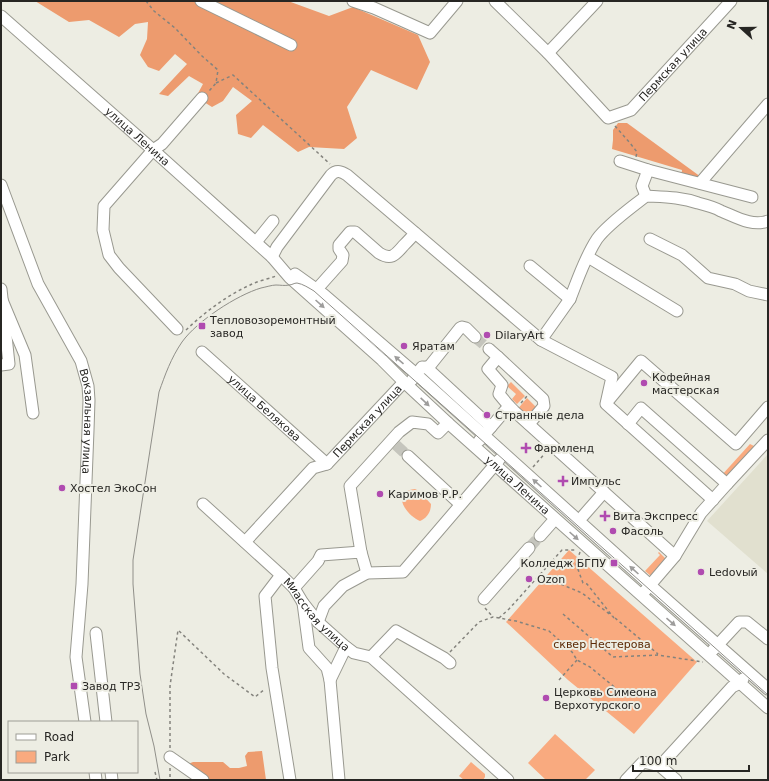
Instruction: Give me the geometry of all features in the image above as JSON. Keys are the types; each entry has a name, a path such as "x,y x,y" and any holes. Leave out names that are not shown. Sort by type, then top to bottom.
{"street":[{"path":"201,1 291,45"},
{"path":"353,1 374,8 430,34 457,1"},
{"path":"495,1 548,53 608,118"},
{"path":"548,53 597,1"},
{"name":"Пермская улица","path":"608,118 631,110 731,1"},
{"name":"улица Ленина","path":"1,16 157,147 272,257 290,278 382,360 448,423 641,596 708,659 740,683 768,708"},
{"path":"177,329 109,256 103,230 104,206 202,98"},
{"path":"700,183 768,104"},
{"path":"620,161 648,170 752,197"},
{"path":"646,196 642,186 648,170"},
{"path":"272,257 331,174 338,171 347,175 541,340 612,377 606,404"},
{"name":"Вокзальная улица","path":"1,185 38,284 80,361 88,386 89,400 83,554 76,657 85,721"},
{"path":"541,340 570,299 597,239 607,228 646,196 676,197 697,202 748,222 761,223 768,221"},
{"path":"256,242 273,221"},
{"path":"317,289 342,261 343,255 339,245 350,232 355,232 379,254 388,257 396,254 415,233"},
{"path":"650,239 682,255 708,278 735,284 749,291 768,295"},
{"name":"улица Ленина","path":"272,257 317,289 416,374 487,431 504,454 768,689"},
{"path":"588,257 677,311"},
{"path":"530,266 570,299"},
{"path":"1,365 9,364 2,295"},
{"path":"2,295 25,355 33,413"},
{"name":"Пермская улица","path":"245,542 313,468 327,464 422,367 428,368 460,328 466,328 475,337"},
{"path":"489,349 543,399 544,406 529,424"},
{"name":"улица Белякова","path":"202,352 327,464"},
{"path":"498,357 488,369 502,385 499,394 512,409 675,556"},
{"path":"606,404 641,361 736,444 768,407"},
{"path":"426,367 487,431"},
{"path":"606,404 713,500"},
{"path":"628,424 641,408 727,484"},
{"path":"474,446 487,431 512,409"},
{"path":"367,573 361,552 350,486 393,443 399,432 412,422 428,424 438,433 448,423"},
{"path":"641,596 675,556 701,513 768,440"},
{"path":"318,622 324,606 343,586 367,573 403,572 504,454"},
{"path":"408,456 460,504"},
{"path":"583,516 604,492"},
{"name":"Миасская улица","path":"203,504 294,588 303,603 318,622 354,653 371,657 508,780"},
{"path":"540,536 556,519"},
{"path":"484,602 529,548"},
{"path":"294,588 318,561 321,555 361,552"},
{"path":"281,575 265,596 272,668 290,780"},
{"path":"303,603 309,648 327,668 330,680 339,780"},
{"path":"708,659 717,644 739,622 747,622 768,639"},
{"path":"371,657 396,631 447,661"},
{"path":"96,633 106,721"},
{"path":"330,680 346,647"},
{"path":"660,766 732,687 740,683 749,672"},
{"path":"170,757 202,780"},
{"path":"626,780 643,762 660,766 676,780"}],"path":[{"path":"146,1 154,11 175,28 218,70 216,83"},
{"path":"202,98 216,83 233,75 338,171"},
{"path":"608,118 637,152 635,166"},
{"path":"177,329 183,333 201,316 229,296 251,285 277,276"},
{"path":"512,409 532,389"},
{"path":"531,470 552,445"},
{"path":"499,618 562,550 580,550 576,564 583,583 587,584 614,618"},
{"path":"539,575 582,592 658,655"},
{"path":"484,602 494,617"},
{"path":"563,614 613,657 658,655 708,659"},
{"path":"447,661 479,622 494,617 516,621 549,631 572,652 578,660 590,667 624,696"},
{"path":"170,780 170,686 178,630 224,674 255,697 274,682"},
{"path":"559,680 578,660"},
{"path":"155,772 157,780"}],"shaded area":[{"path":"35,1 288,1 329,16 353,7 418,35 430,62 417,90 371,70 347,107 357,138 344,149 309,147 298,152 263,125 251,138 238,134 236,115 252,101 233,87 223,101 212,107 196,97 203,84 189,76 168,96 159,94 187,64 175,54 159,71 148,67 140,55 147,39 148,22 135,24 119,37 89,20 69,22"},
{"path":"618,123 627,123 701,177 681,177 682,170 612,149 613,130"},
{"path":"768,454 768,574 707,521"},
{"path":"262,751 266,780 212,780 200,776 188,764 193,762 223,762 230,768 239,768 247,766 245,756 248,752"}],"green space":[{"path":"511,382 525,396 517,404 512,399 516,394 507,386"},
{"path":"527,398 536,407 527,421 516,411"},
{"path":"750,444 754,446 753,453 727,482 721,476"},
{"path":"415,489 419,491 431,504 428,514 420,521 410,514 403,504 402,499 403,494 407,491"},
{"name":"сквер Нестерова","path":"569,550 697,662 634,734 568,680 506,622"},
{"path":"659,552 666,561 652,577 645,571 660,555 658,553"},
{"path":"555,734 595,770 585,780 546,780 528,763"},
{"path":"471,762 485,774 483,780 464,780 459,776"}],"tunnel":[{"path":"475,337 489,349"},
{"path":"396,445 408,456"},
{"path":"529,548 540,536"}],"tram line":[{"path":"160,780 146,714 140,674 133,584 133,560 159,392 178,348 197,326 218,310 241,296 251,291 273,285 297,283 314,291 768,695"}],"place":[{"name":"Тепловозоремонтный завод","path":"202,326"},
{"name":"DilaryArt","path":"487,335"},
{"name":"Яратам","path":"404,346"},
{"name":"Кофейная мастерская","path":"644,383"},
{"name":"Странные дела","path":"487,415"},
{"name":"Фармленд","path":"526,448"},
{"name":"Импульс","path":"563,481"},
{"name":"Хостел ЭкоСон","path":"62,488"},
{"name":"Каримов Р.Р.","path":"380,494"},
{"name":"Вита Экспресс","path":"605,516"},
{"name":"Фасоль","path":"613,531"},
{"name":"Колледж БГПУ","path":"614,563"},
{"name":"Ledovый","path":"701,572"},
{"name":"Ozon","path":"529,579"},
{"name":"Завод ТРЗ","path":"74,686"},
{"name":"Церковь Симеона Верхотурского","path":"546,698"}]}
